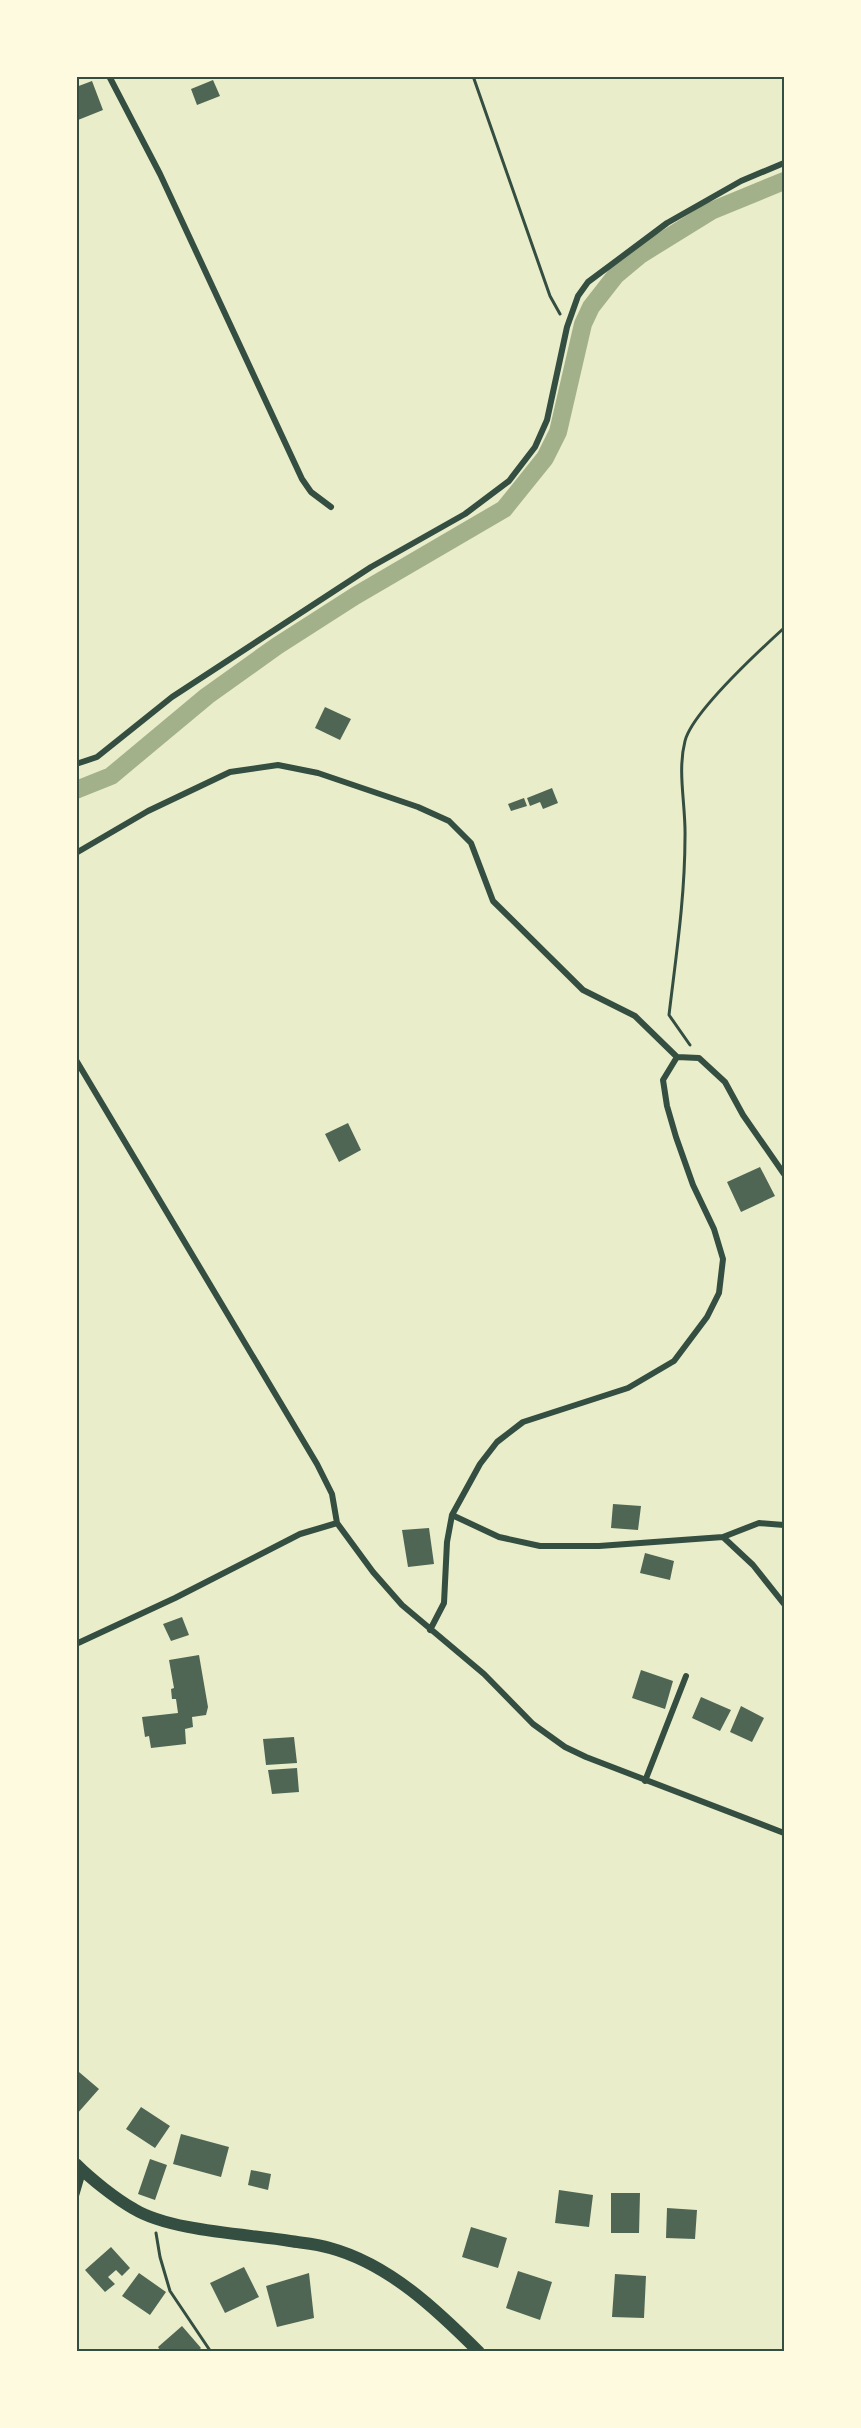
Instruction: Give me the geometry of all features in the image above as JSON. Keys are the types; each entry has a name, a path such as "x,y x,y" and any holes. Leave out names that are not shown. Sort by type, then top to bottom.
{"main road":[{"path":"80,2168 134,2210 154,2217 199,2229 330,2248 361,2260 413,2292 440,2313 479,2352"}],"street":[{"path":"109,76 159,174 302,479 311,492 331,507"},
{"path":"76,764 97,757 172,697 371,567 465,514 509,481 535,447 547,420 567,327 578,296 588,282 667,223 741,181 784,163"},
{"path":"76,854 148,811 230,772 278,765 340,781 418,807 449,821 471,843 493,901 583,990 634,1016 677,1057 699,1058 725,1082 743,1115 784,1174"},
{"path":"430,1630 444,1603 447,1542 452,1515 480,1464 497,1442 523,1422 628,1388 674,1361 707,1317 719,1293 723,1259 714,1228 693,1185 667,1106 663,1080 677,1057"},
{"path":"76,1060 317,1464 332,1494 337,1523 394,1597 484,1674 533,1724 565,1747 645,1781 784,1833"},
{"path":"452,1515 499,1537 540,1546 599,1546 723,1537 759,1524 784,1525"},
{"path":"76,1644 175,1598 300,1534 337,1523"},
{"path":"723,1537 753,1565 784,1604"},
{"path":"645,1781 686,1676"},
{"path":"76,2196 80,2168"}],"path":[{"path":"472,76 550,296 567,327"},
{"path":"699,1058 669,1015 683,889 686,835 682,782 685,740 698,715 784,628"},
{"path":"154,2217 160,2258 170,2291 210,2352"}],"building":[{"path":"213,80 220,96 197,105 191,89"},
{"path":"92,81 103,110 78,120 76,87"},
{"path":"325,707 351,719 340,740 315,728"},
{"path":"552,788 558,803 543,809 540,802 530,806 527,798"},
{"path":"524,798 527,806 511,811 508,804"},
{"path":"348,1123 361,1150 339,1162 325,1134"},
{"path":"760,1167 775,1196 741,1212 727,1182"},
{"path":"613,1504 641,1506 638,1530 611,1528"},
{"path":"429,1528 434,1564 408,1567 402,1530"},
{"path":"645,1553 674,1561 670,1580 640,1573"},
{"path":"182,1617 189,1635 171,1641 163,1624"},
{"path":"199,1655 208,1707 206,1715 192,1717 193,1727 185,1729 186,1744 151,1748 149,1736 145,1737 142,1717 178,1713 176,1699 172,1699 171,1689 174,1688 169,1660"},
{"path":"641,1670 673,1681 665,1709 632,1698"},
{"path":"701,1697 731,1710 720,1731 692,1718"},
{"path":"741,1706 764,1718 752,1742 730,1732"},
{"path":"294,1737 297,1763 266,1765 263,1739"},
{"path":"297,1768 299,1792 272,1794 268,1770"},
{"path":"79,2072 99,2089 76,2115 76,2074"},
{"path":"141,2107 170,2126 155,2148 126,2129"},
{"path":"181,2134 229,2147 221,2177 173,2164"},
{"path":"150,2159 167,2165 155,2200 138,2194"},
{"path":"251,2170 271,2174 268,2190 248,2185"},
{"path":"559,2190 593,2195 589,2227 555,2223"},
{"path":"611,2193 640,2193 639,2233 611,2233"},
{"path":"667,2208 697,2210 695,2239 666,2238"},
{"path":"471,2227 507,2238 498,2268 462,2257"},
{"path":"111,2247 130,2268 122,2276 116,2270 108,2277 115,2284 105,2292 85,2270"},
{"path":"244,2267 259,2297 225,2313 210,2283"},
{"path":"518,2271 552,2282 540,2320 506,2308"},
{"path":"139,2273 166,2292 150,2315 122,2296"},
{"path":"309,2273 314,2318 277,2327 266,2286"},
{"path":"615,2274 646,2276 644,2318 612,2317"},
{"path":"182,2326 201,2348 197,2352 161,2352 158,2347"}],"waterway":[{"path":"76,790 111,776 207,696 277,646 355,596 504,509 545,458 558,432 583,324 591,307 616,275 640,255 711,211 784,181"}]}
